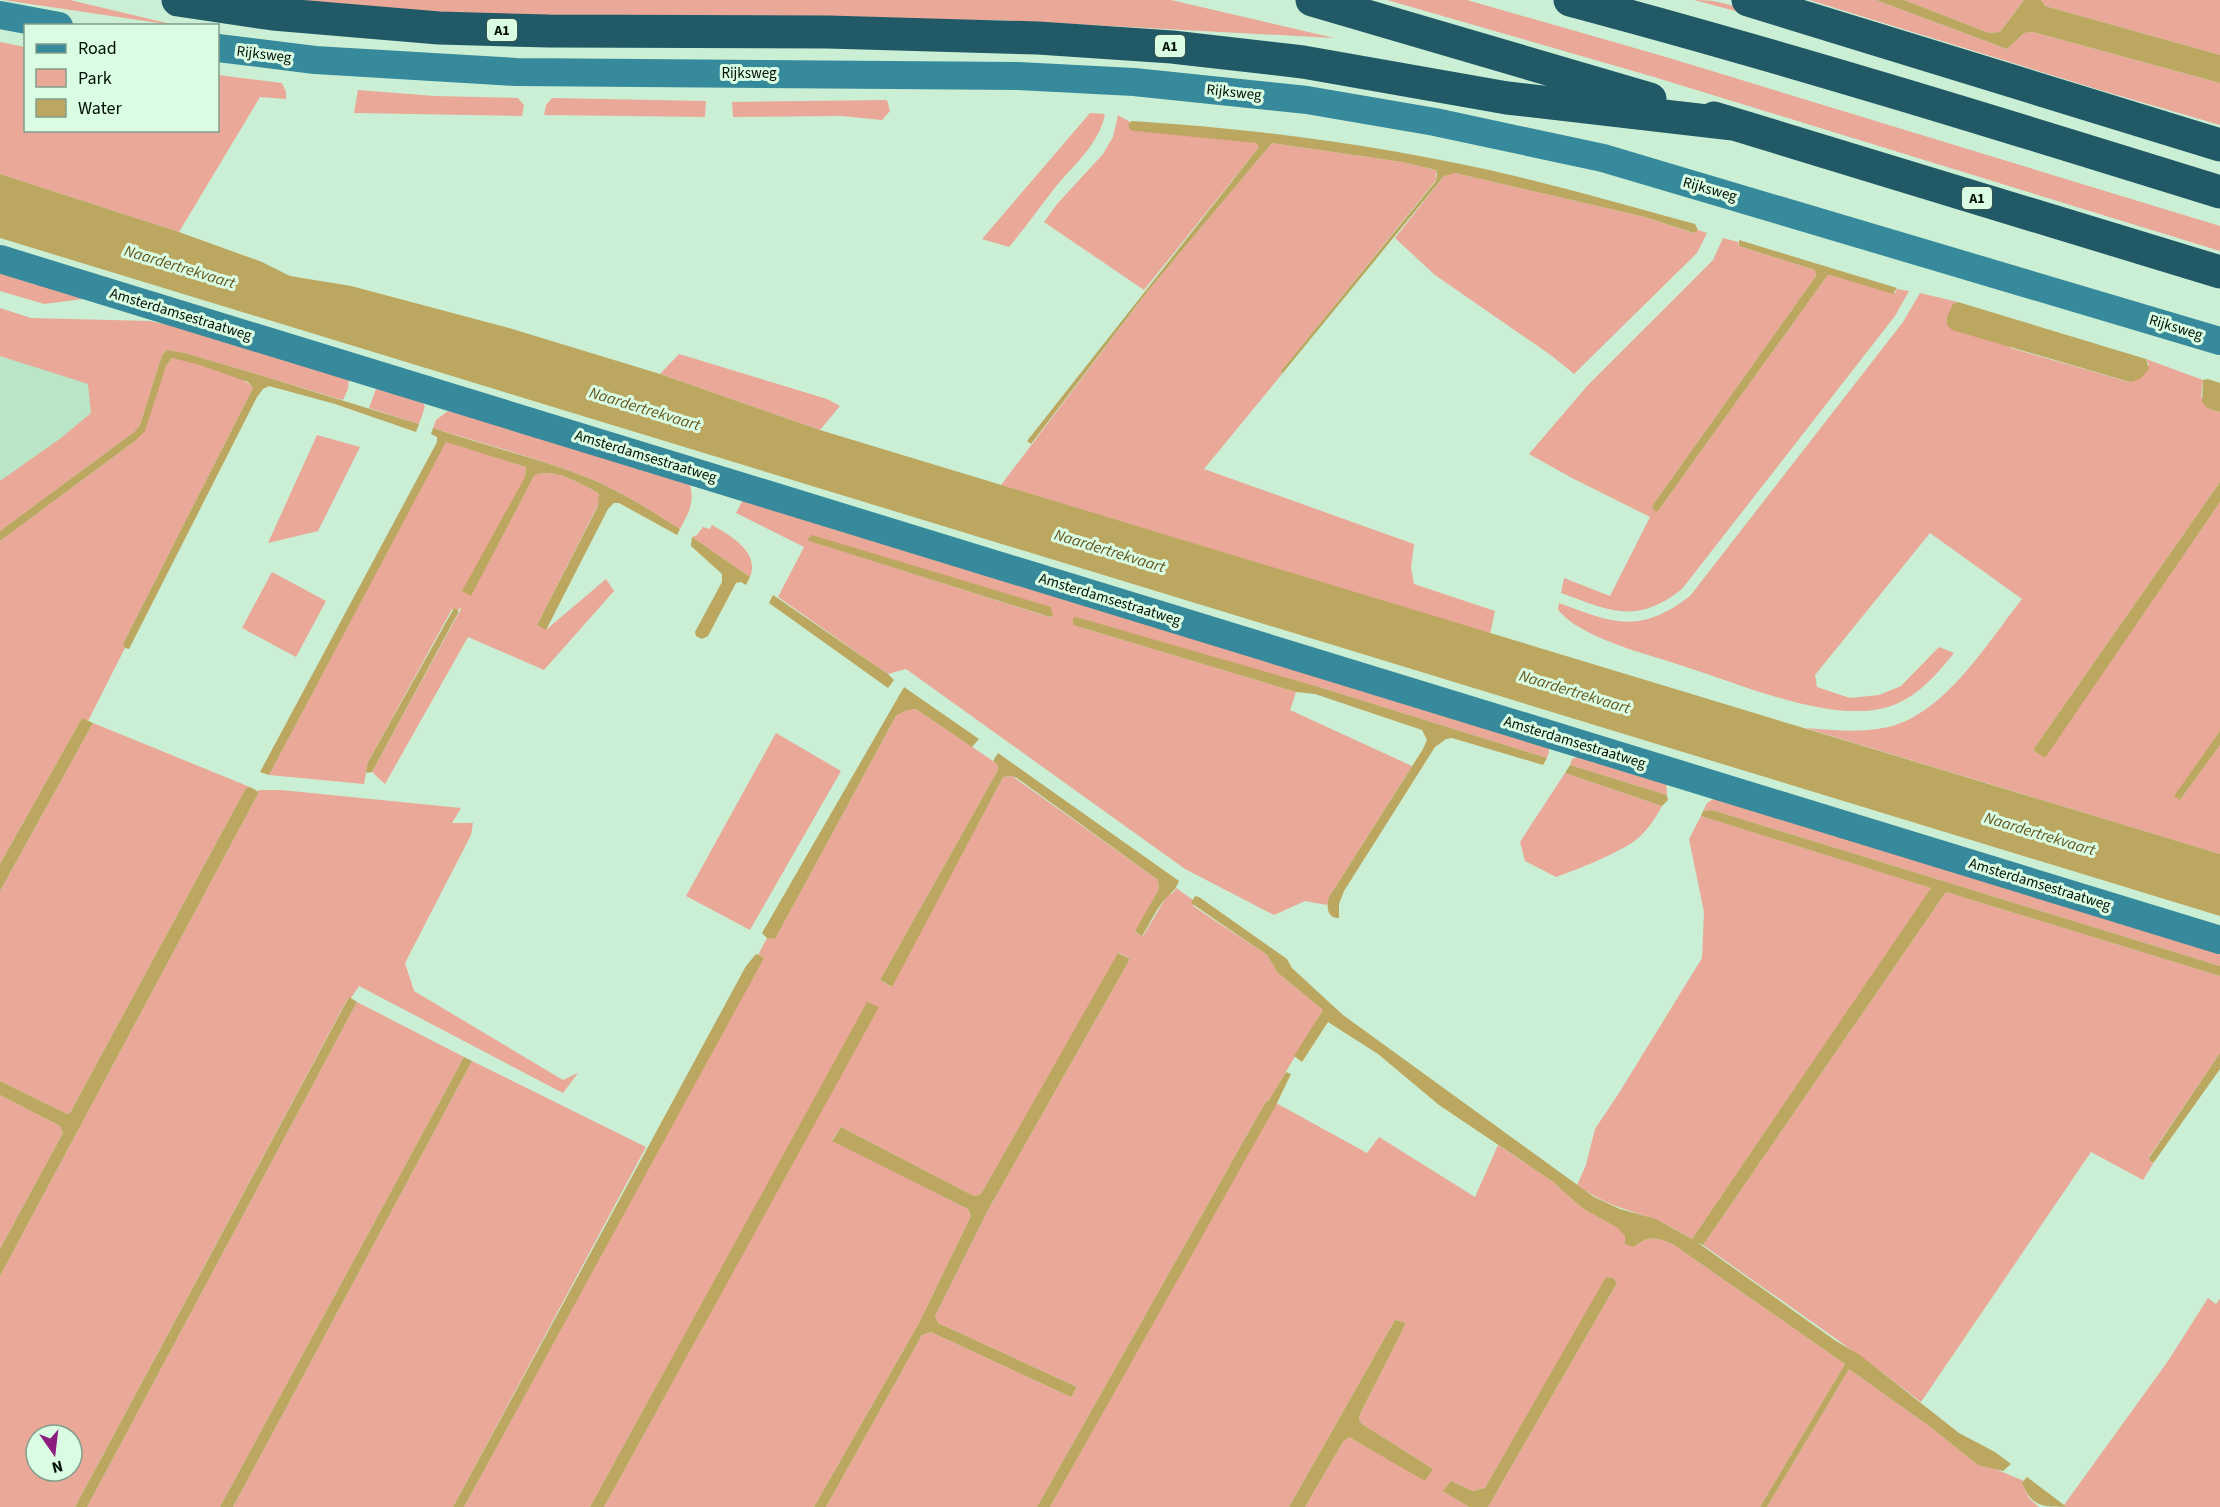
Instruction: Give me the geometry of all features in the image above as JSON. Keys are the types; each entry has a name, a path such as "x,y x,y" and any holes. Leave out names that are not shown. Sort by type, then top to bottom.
{"highway":[{"name":"A1","path":"178,0 273,14 439,28 828,32 1038,38 1172,46 1303,62 1508,98 1733,124"},
{"name":"A1","path":"1312,0 1524,61 2220,272"},
{"path":"1570,0 1677,28 1882,88 2220,192"},
{"path":"1748,0 2220,145"}],"street":[{"path":"0,15 48,24"},
{"name":"Rijksweg","path":"219,48 347,63 516,72 1018,75 1134,82 1307,100 1435,122 1603,158 2220,341"},
{"name":"Amsterdamsestraatweg","path":"0,260 2220,940"}],"shaded area":[{"path":"0,342 82,367 105,408 0,504"}],"green space":[{"path":"3,0 70,0 171,24"},
{"path":"289,0 1171,0 1334,38 996,20 482,16"},
{"path":"1387,0 1467,0 1666,57 2220,226 2220,251 1654,77"},
{"path":"1694,0 1725,3 1754,16"},
{"path":"1809,0 1876,0 2007,49 2024,33 2033,32 2220,83 2220,125 2100,90"},
{"path":"1904,0 2024,0 2000,32 1989,33"},
{"path":"2041,0 2220,0 2220,55 2045,6"},
{"path":"0,42 24,47 24,132 219,132 219,75 282,83 286,92 286,99 260,97 179,232 0,174"},
{"path":"358,90 435,96 518,98 524,105 522,116 354,113"},
{"path":"552,98 706,101 705,117 544,115 546,105"},
{"path":"887,100 890,111 882,120 842,116 733,117 732,102"},
{"path":"1090,113 1105,114 1091,145 1009,247 982,239"},
{"path":"1118,115 1130,122 1129,124 1256,143 1259,147 1144,290 1044,222 1057,204 1103,154 1113,137"},
{"path":"1272,143 1402,162 1436,170 1436,180 1204,469 1414,544 1411,568 1414,584 1495,611 1490,634 1001,485 1147,292"},
{"path":"1450,173 1645,217 1693,233 1698,230 1707,233 1697,253 1574,374 1552,356 1435,275 1395,238 1444,176"},
{"path":"1723,238 1738,242 1739,246 1815,270 1816,276 1652,506 1654,511 1658,511 1827,276 1895,293 1897,289 1909,291 1895,316 1682,589 1666,600 1637,611 1609,609 1561,593 1564,578 1610,596 1650,517 1529,454 1588,385 1713,260"},
{"path":"0,269 83,299 44,304 0,291"},
{"path":"1920,293 1958,302 1953,304 2011,348 2129,382 2149,365 2146,359 2203,380 2201,396 2207,408 2220,412 2220,482 2033,750 2045,757 2220,502 2220,731 2175,796 2180,800 2220,745 2220,854 1805,728 1844,731 1873,730 1905,721 1925,710 1962,676 2022,599 1930,533 1815,675 1817,687 1850,698 1879,695 1901,686 1939,647 1954,653 1917,692 1888,707 1865,711 1840,710 1786,700 1617,645 1591,634 1558,610 1559,603 1611,620 1640,621 1672,608 1690,596 1903,322"},
{"path":"0,308 31,318 150,321 174,326 349,377 348,389 343,400 185,353 167,350 162,355 140,425 134,432 0,531 0,481 61,438 91,413 88,384 0,356"},
{"path":"679,354 827,399 840,406 820,430 660,374"},
{"path":"172,358 228,373 253,388 123,644 125,648 88,721 82,718 0,864 0,541 135,441 166,366"},
{"path":"376,389 419,395 425,407 419,424 369,408"},
{"path":"448,411 689,480 692,494 689,511 680,529 600,483 539,460 433,428 436,420"},
{"path":"317,435 360,447 318,531 268,543"},
{"path":"446,441 526,467 525,477 471,595 534,476 541,473 566,477 597,492 601,499 537,625 547,629 606,579 614,591 544,670 468,637 385,784 372,772 462,607 458,610 452,609 368,762 364,784 269,775"},
{"path":"745,496 1548,742 1549,752 1547,758 1319,687 1073,625 1296,692 1290,710 1412,766 1329,897 1327,905 1305,901 1274,915 1185,869 906,669 888,674 778,597 804,547 736,513","holes":["809,536 1053,616 1049,617 810,541"]},
{"path":"712,525 735,540 747,552 752,568 750,577 692,537 697,535 703,527 710,529"},
{"path":"272,572 326,601 296,657 242,628"},
{"path":"916,709 993,761 998,765 998,770 880,980 891,987 1003,777 1012,776 1158,880 1159,889 1135,932 1143,936 1167,896 1176,888 1193,900 1193,906 1267,955 1278,973 1323,1010 1269,1100 1265,1103 1037,1507 826,1507 922,1335 931,1332 1071,1397 1077,1387 938,1323 935,1316 988,1210 1130,959 1119,953 981,1194 975,1196 970,1194 841,1127 832,1140 968,1209 971,1216 919,1323 814,1507 604,1507 815,1122 868,1002 590,1507 464,1507 763,958 758,955 767,938 775,939 896,716"},
{"path":"93,723 250,787 246,788 70,1113 67,1114 0,1081 0,891"},
{"path":"776,733 841,771 750,930 686,896"},
{"path":"1579,756 1666,781 1667,795 1570,765 1572,759"},
{"path":"1565,773 1662,806 1650,826 1633,842 1606,857 1556,877 1525,861 1520,842"},
{"path":"258,790 281,790 461,808 452,823 473,823 471,835 405,963 414,991 563,1080 578,1073 563,1093 359,986 351,998 348,998 75,1507 0,1507 0,1276 259,792"},
{"path":"1715,798 2220,947 2220,966 1712,810 1703,811 1707,803"},
{"path":"1701,816 1932,888 1692,1239 1659,1221 1605,1202 1577,1185 1586,1165 1595,1129 1702,958 1704,912 1689,839"},
{"path":"1946,892 2220,976 2220,1053 2149,1157 2150,1161 2154,1162 2143,1180 2091,1152 1921,1402 1703,1245"},
{"path":"357,1002 464,1057 220,1507 87,1507"},
{"path":"472,1061 646,1147 453,1507 233,1507"},
{"path":"0,1095 60,1126 63,1133 0,1249"},
{"path":"1276,1103 1367,1153 1379,1137 1475,1197 1498,1145 1552,1181 1582,1208 1619,1228 1634,1247 1644,1240 1653,1238 1674,1245 1845,1364 1760,1507 1488,1507 1617,1283 1613,1278 1607,1277 1485,1488 1473,1491 1451,1481 1444,1491 1469,1507 1305,1507 1343,1442 1349,1437 1425,1480 1433,1469 1359,1420 1406,1323 1395,1320 1289,1507 1050,1507"},
{"path":"2208,1298 2216,1304 2220,1299 2220,1507 2067,1507 2064,1505 2168,1361"},
{"path":"1849,1369 1929,1426 1978,1465 1993,1468 2024,1481 2022,1483 2029,1498 2039,1507 1767,1507"}],"water":[{"path":"1876,0 1904,0 1989,33 2000,32 2024,0 2041,0 2045,6 2220,55 2220,83 2033,32 2024,33 2007,49"},
{"path":"1132,121 1278,134 1375,148 1471,166 1695,224 1698,230 1694,233 1645,217 1455,173 1444,176 1282,374 1281,371 1436,181 1437,174 1436,170 1402,162 1272,143 1147,292 1031,444 1027,441 1259,147 1256,143 1130,130 1128,124"},
{"name":"Naardertrekvaart","path":"0,174 179,232 262,262 290,276 351,286 509,328 660,374 820,430 2220,854 2220,916 0,238"},
{"path":"1739,240 1897,288 1893,294 1827,276 1658,511 1654,511 1652,506 1816,276 1815,270 1739,246"},
{"path":"1958,302 2146,359 2149,369 2140,379 2130,382 1952,330 1947,325 1947,317 1953,304"},
{"path":"167,350 185,353 419,424 416,432 335,404 269,386 263,389 129,649 123,644 253,388 248,382 172,358 166,366 145,431 135,441 0,541 0,531 134,432 140,425 162,355"},
{"path":"2208,379 2220,383 2220,412 2207,408 2202,402 2203,380"},
{"path":"433,428 559,467 600,483 680,529 677,535 619,503 614,503 608,509 546,630 537,625 598,506 599,495 566,477 549,473 534,476 471,596 462,591 525,477 526,467 446,442 269,775 260,772 437,442 437,437 431,434"},
{"path":"2220,482 2220,502 2045,758 2033,750"},
{"path":"812,535 1051,607 1053,616 1050,617 809,541 808,538"},
{"path":"692,537 750,577 746,585 741,582 736,583 708,636 702,639 696,636 695,632 722,582 722,574 691,546"},
{"path":"773,595 888,674 894,680 888,688 769,603"},
{"path":"454,608 458,610 458,613 372,772 367,773 368,762"},
{"path":"1073,618 1319,687 1547,758 1543,765 1452,738 1446,739 1435,747 1344,891 1339,904 1339,918 1335,918 1328,911 1329,897 1423,749 1427,740 1422,730 1315,694 1296,692 1073,625"},
{"path":"904,687 979,739 972,747 916,709 896,716 775,939 767,938 762,933"},
{"path":"82,718 93,723 0,891 0,864"},
{"path":"2220,731 2220,745 2180,800 2174,796"},
{"path":"998,753 1179,881 1178,884 1163,901 1142,936 1135,931 1159,889 1158,880 1017,778 1003,777 892,987 880,980 998,770 998,765 993,761"},
{"path":"1570,765 1667,795 1668,800 1662,806 1565,773"},
{"path":"250,787 259,792 0,1276 0,1249 63,1133 60,1126 0,1095 0,1081 67,1114 70,1113 246,788"},
{"path":"1712,810 2220,966 2220,976 1946,892 1703,1245 1697,1242 1836,1341 1860,1355 1959,1433 1995,1452 2011,1464 2003,1471 1978,1465 1929,1426 1849,1369 1767,1507 1760,1507 1845,1364 1674,1245 1653,1238 1644,1240 1634,1247 1625,1244 1625,1236 1618,1228 1582,1208 1552,1181 1439,1105 1378,1054 1328,1022 1302,1062 1294,1056 1323,1010 1278,973 1267,955 1191,903 1195,896 1199,897 1287,959 1292,968 1343,1015 1594,1197 1620,1209 1656,1219 1692,1239 1931,888 1701,816 1703,811"},
{"path":"1118,953 1130,959 988,1210 935,1316 938,1323 1077,1387 1071,1397 931,1332 922,1335 826,1507 814,1507 919,1323 971,1216 968,1209 832,1141 841,1127 970,1194 975,1196 981,1194"},
{"path":"756,954 764,958 464,1507 453,1507 746,966"},
{"path":"349,997 357,1002 87,1507 75,1507"},
{"path":"867,1002 879,1007 604,1507 590,1507"},
{"path":"2220,1053 2220,1069 2154,1162 2150,1161 2149,1158"},
{"path":"464,1057 472,1061 233,1507 220,1507"},
{"path":"1286,1072 1291,1074 1275,1107 1050,1507 1037,1507 1265,1103"},
{"path":"1606,1277 1613,1278 1617,1283 1488,1507 1469,1507 1443,1491 1451,1481 1473,1491 1485,1488"},
{"path":"1395,1320 1406,1323 1359,1420 1433,1469 1425,1481 1349,1437 1343,1442 1305,1507 1289,1507"},
{"path":"2027,1477 2067,1507 2044,1506 2034,1501 2022,1483"}]}
